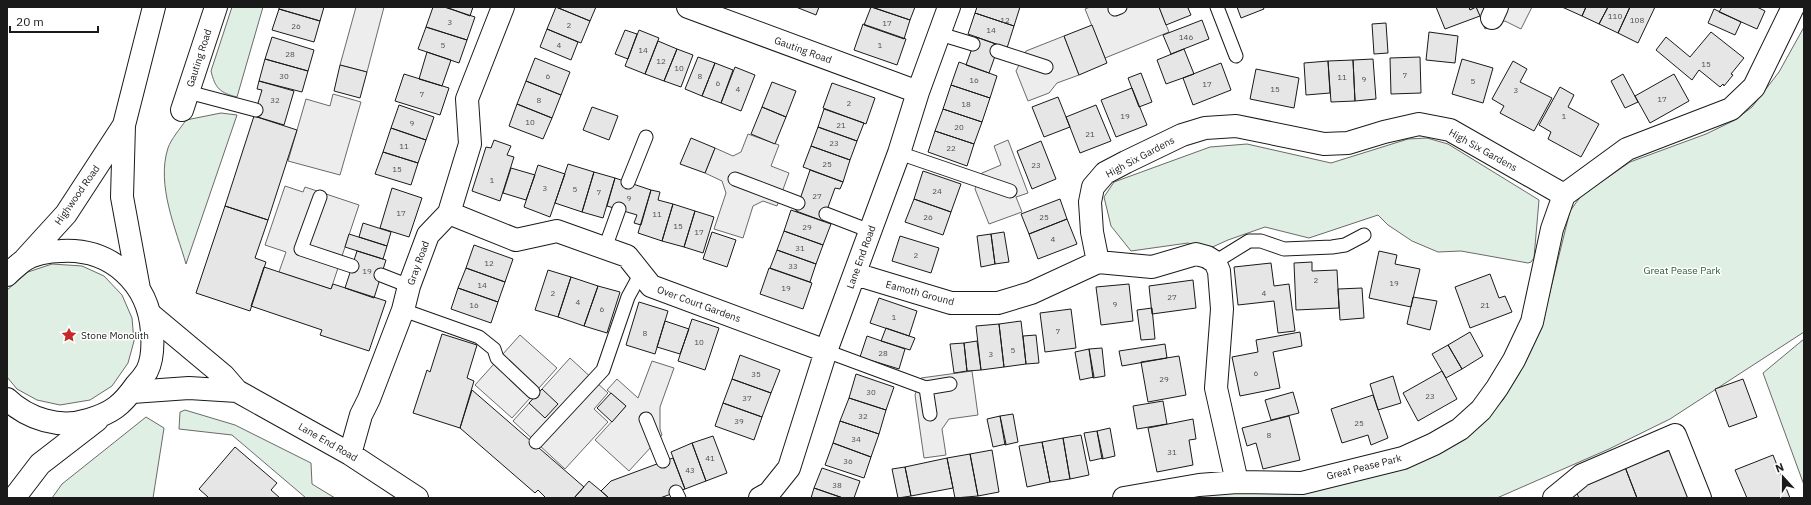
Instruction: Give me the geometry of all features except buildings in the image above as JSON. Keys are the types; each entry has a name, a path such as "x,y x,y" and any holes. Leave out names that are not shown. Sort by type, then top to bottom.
{"street":[{"name":"Highwood Road","path":"139,289 122,197 124,125 154,7"},
{"name":"Gauting Road","path":"185,100 216,7"},
{"name":"Gray Road","path":"350,454 361,415 403,310 409,286 428,235 448,213 470,144 467,99 503,7"},
{"name":"Gauting Road","path":"688,7 918,92"},
{"name":"Lane End Road","path":"768,496 789,468 826,351 899,153 918,92 949,7"},
{"path":"1564,195 1626,149 1732,109 1754,87 1793,7"},
{"name":"High Six Gardens","path":"1098,262 1092,232 1090,202 1093,187 1105,173 1182,135 1204,128 1236,126 1324,144 1348,143 1384,132 1419,124 1450,130 1564,195"},
{"name":"Highwood Road","path":"7,275 24,260 66,214 124,125"},
{"name":"Great Pease Park","path":"1124,498 1199,485 1237,482 1302,482 1403,458 1434,444 1460,429 1481,410 1497,388 1514,360 1532,322 1552,230 1564,195"},
{"name":"Over Court Gardens","path":"448,213 516,240 558,231 627,256 651,286 826,351"},
{"path":"14,498 40,464 103,416 124,402 147,371 153,347 151,315 139,289 131,278 114,264 95,254 73,250 51,251 24,260"},
{"path":"1098,262 1152,267 1196,254 1207,257 1215,262 1219,271 1222,309 1216,388 1237,482"},
{"name":"Eamoth Ground","path":"855,274 951,303 998,303 1031,293 1098,262"},
{"name":"Lane End Road","path":"151,315 224,376 237,391 350,454 417,498"},
{"name":"Lane End Road","path":"132,392 190,388 237,391"},
{"path":"7,399 16,408 33,417 52,423 82,422 103,416"},
{"path":"1554,498 1582,475 1675,435 1700,498"}],"lane":[{"path":"1216,7 1236,56"},
{"path":"940,34 973,44"},
{"path":"997,51 1046,67"},
{"path":"185,100 256,110"},
{"path":"628,182 646,137"},
{"path":"899,153 1010,191"},
{"path":"735,179 798,203"},
{"path":"320,197 301,249 352,266"},
{"path":"605,248 619,209"},
{"path":"826,214 870,231"},
{"path":"1215,262 1250,241 1261,241 1284,249 1332,247 1345,245 1364,235"},
{"path":"536,442 603,370 628,297 641,273"},
{"path":"381,276 409,286"},
{"path":"403,310 479,337 494,349 497,358 533,392"},
{"path":"826,351 926,388 950,384"},
{"path":"926,388 930,414"},
{"path":"646,419 663,461"}],"green space":[{"path":"232,7 263,7 237,97 226,94 219,89 214,82 211,71"},
{"name":"Great Pease Park","path":"1804,27 1804,332 1670,419 1609,449 1497,498 1166,498 1310,485 1485,419 1503,400 1519,374 1541,328 1570,211 1581,196 1630,162 1706,134 1735,120 1752,107 1779,72"},
{"path":"221,113 237,115 186,264 173,222 166,192 164,177 168,148 173,138 186,120"},
{"path":"1427,138 1448,144 1539,200 1534,258 1531,262 1528,263 1461,251 1438,252 1412,241 1388,225 1378,215 1309,238 1265,227 1208,249 1188,243 1131,251 1111,226 1104,197 1114,182 1210,147 1247,144 1331,163 1408,139"},
{"path":"52,264 82,266 104,276 122,295 132,318 134,341 128,363 112,386 90,400 60,405 37,400 17,389 7,377 7,290 28,272"},
{"path":"1804,339 1804,485 1763,373"},
{"path":"185,410 235,425 311,463 312,484 335,498 306,498 232,435 179,429 180,412"},
{"path":"146,417 164,428 153,498 52,498 62,484"}],"shaded area":[{"path":"356,7 384,7 367,72 340,65"},
{"path":"1090,7 1159,7 1169,32 1105,58 1085,9"},
{"path":"1469,7 1476,7 1470,10"},
{"path":"1476,7 1532,7 1521,29 1505,21 1485,29"},
{"path":"1064,36 1079,75 1057,83 1049,93 1028,101 1016,71 1026,51"},
{"path":"333,94 361,102 340,175 288,161 306,99 330,106"},
{"path":"748,134 779,145 771,166 789,173 777,206 763,201 753,206 743,238 714,229 726,193 722,181 705,173 715,148 733,156 741,152"},
{"path":"1008,140 1028,193 1016,197 1022,212 989,224 975,189 982,173 1001,165 994,146"},
{"path":"285,186 303,192 305,187 359,205 331,289 279,272 286,252 265,245"},
{"path":"520,335 557,368 512,418 475,385"},
{"path":"570,358 608,393 594,409 608,422 565,469 513,421"},
{"path":"652,361 674,368 660,407 660,429 662,435 629,471 595,440 626,406 607,390 617,379 638,398"},
{"path":"972,371 978,415 949,419 942,429 946,455 924,458 915,395 921,378"}],"place":[{"name":"Stone Monolith","path":"69,335"}]}
